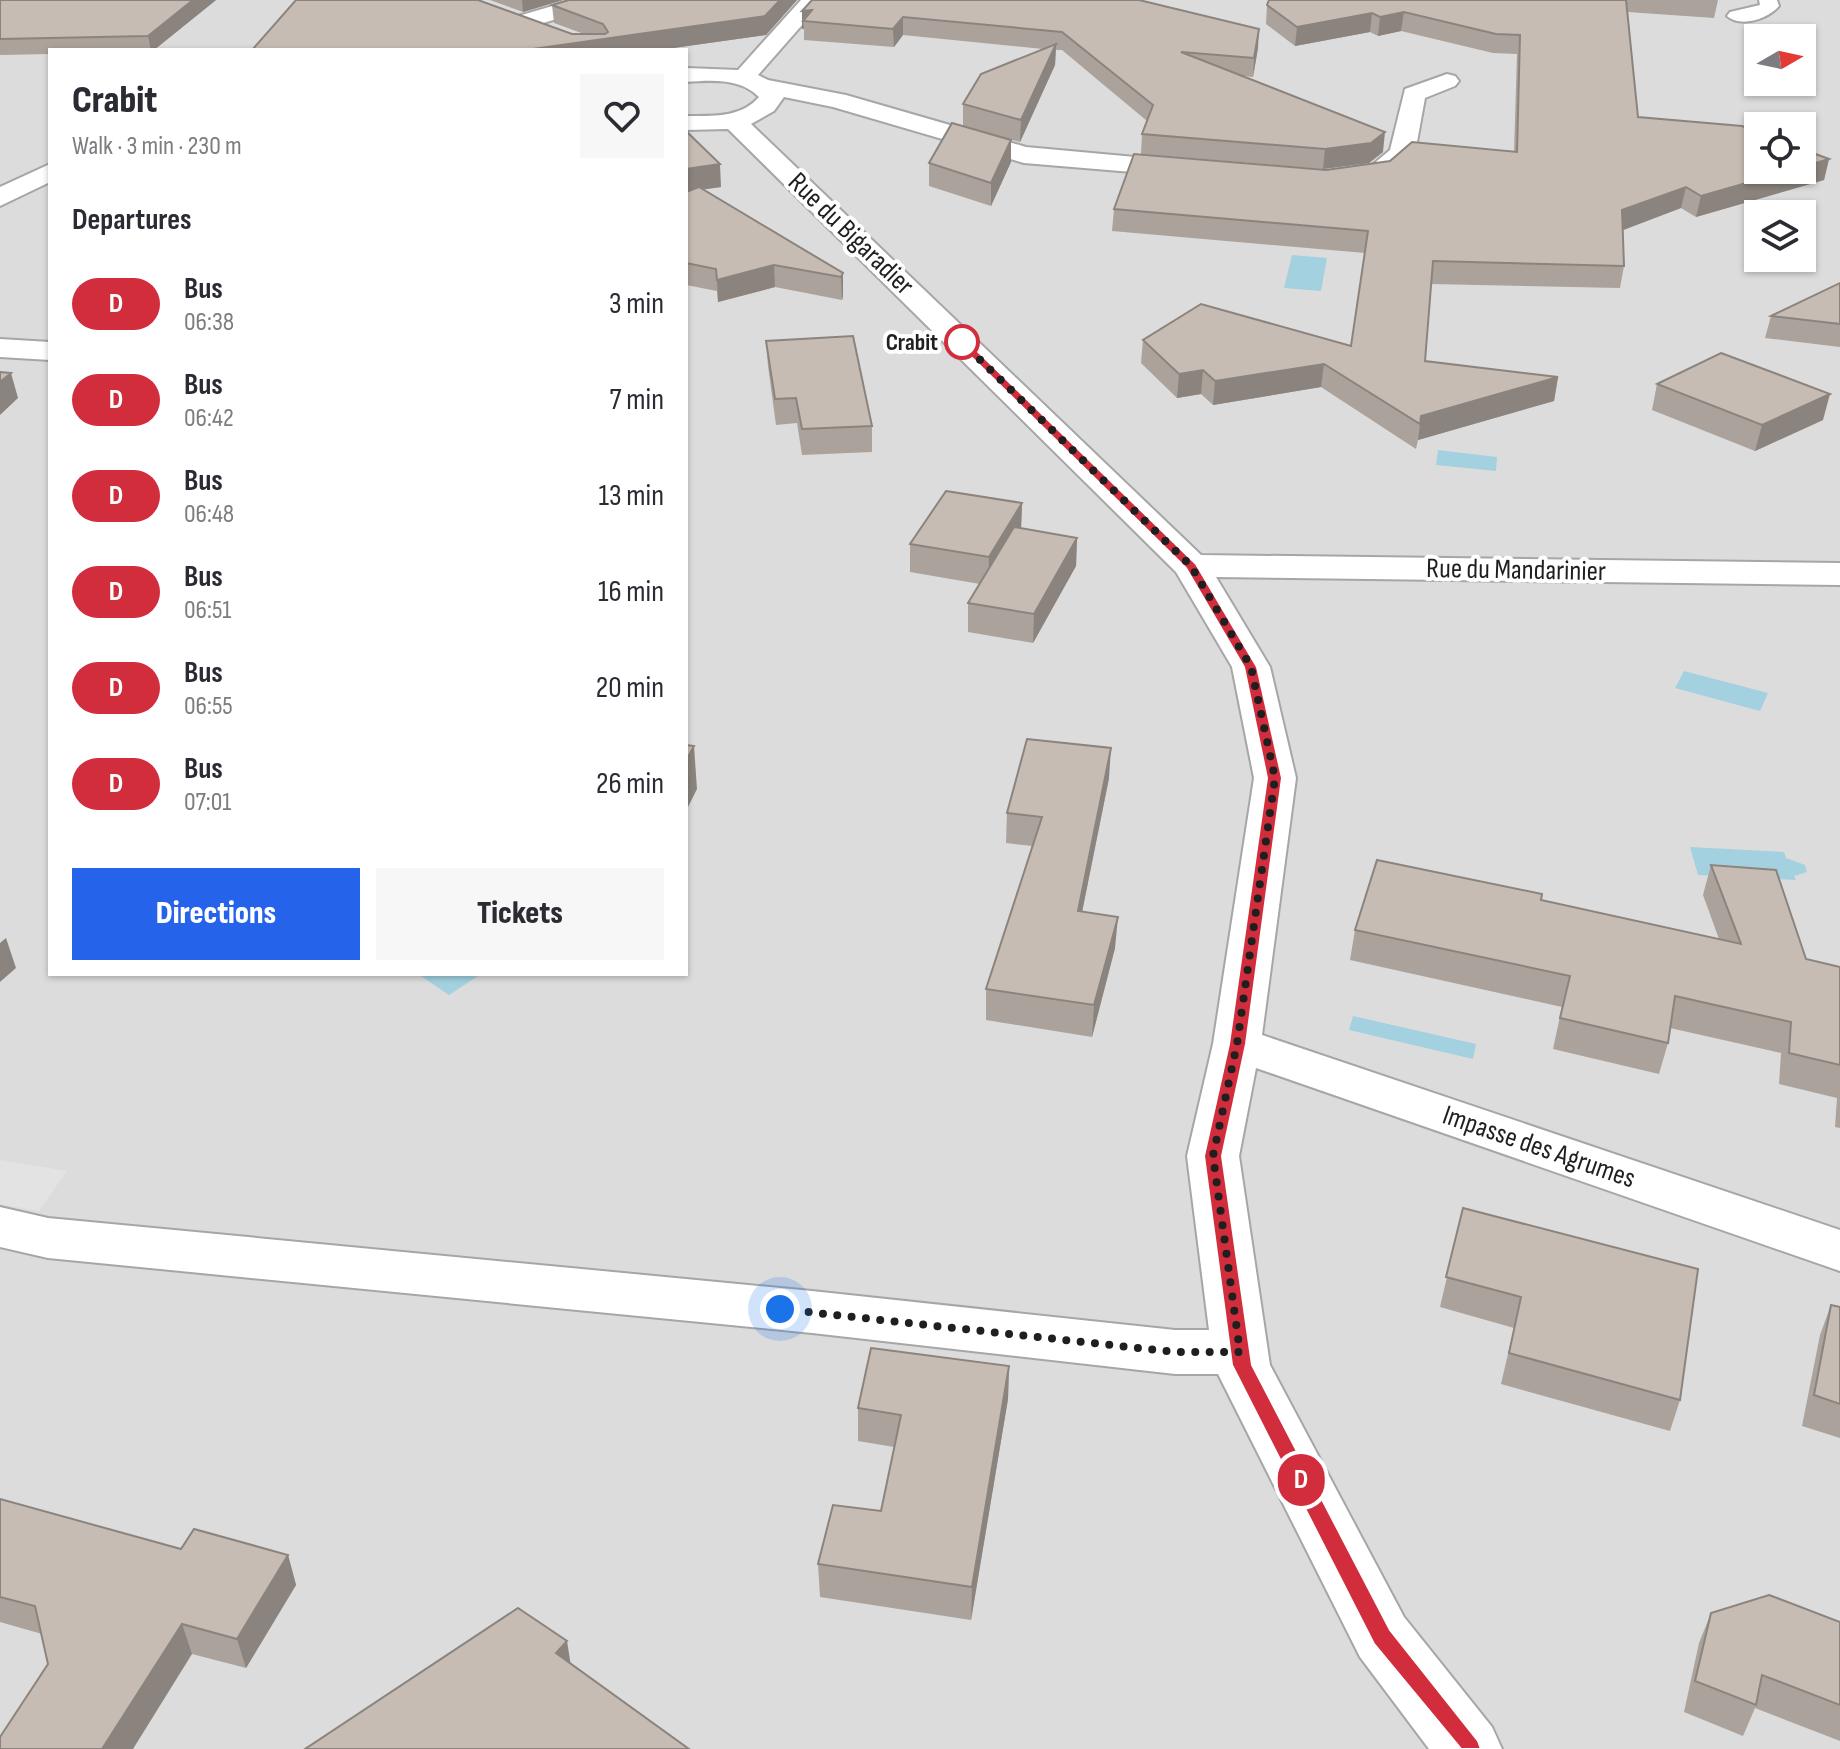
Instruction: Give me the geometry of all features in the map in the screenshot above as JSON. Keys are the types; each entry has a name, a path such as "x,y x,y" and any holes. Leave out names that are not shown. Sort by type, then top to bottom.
{"street":[{"path":"523,22 596,0"},
{"path":"748,100 813,0"},
{"path":"498,13 552,33"},
{"path":"688,76 790,119"},
{"path":"1323,180 1378,173 1402,153 1414,94 1447,81"},
{"path":"688,122 748,100 837,100 1024,155 1212,171"},
{"name":"Rue du Bigaradier","path":"748,100 1191,566 1251,667 1275,778 1237,1044 1213,1156 1242,1365 1382,1637 1469,1749"},
{"path":"816,119 886,115"},
{"path":"0,198 48,173"},
{"path":"0,348 48,351"},
{"name":"Rue du Mandarinier","path":"1191,566 1840,574"},
{"name":"Impasse des Agrumes","path":"1237,1044 1840,1251"},
{"path":"0,1227 48,1238 812,1312 1175,1352 1240,1352"}],"lane":[{"path":"1737,16 1762,13 1770,6 1768,0"}],"shaded area":[{"path":"0,0 1840,0 1840,1749 0,1749"},
{"path":"0,1160 67,1171 39,1211 0,1204"}],"water":[{"path":"1292,255 1327,258 1321,291 1284,288"},
{"path":"1438,450 1497,457 1496,471 1436,465"},
{"path":"1684,671 1768,693 1760,711 1675,688"},
{"path":"1690,847 1784,852 1786,858 1805,865 1807,872 1794,876 1796,880 1698,875"},
{"path":"421,976 478,976 449,995"},
{"path":"1353,1016 1476,1044 1473,1059 1349,1030"}],"building":[{"path":"0,0 193,0 148,36 0,39"},
{"path":"296,0 478,0 572,34 605,34 608,32 603,24 552,5 569,0 780,0 765,16 540,48 254,48"},
{"path":"812,0 1139,0 1259,29 1254,58 1181,52 1385,132 1371,143 1325,149 1142,134 1153,105 1062,32 903,17 893,29 803,21 812,10 802,11"},
{"path":"1269,0 1626,0 1638,117 1744,127 1744,184 1701,196 1686,187 1622,210 1624,266 1433,261 1425,361 1558,377 1421,416 1420,424 1324,364 1215,381 1203,370 1179,374 1143,340 1201,304 1351,346 1368,231 1114,209 1134,154 1326,170 1390,161 1412,142 1517,152 1520,35 1496,34 1404,12 1380,17 1372,13 1297,27 1267,5"},
{"path":"1056,44 1021,120 963,104 981,74"},
{"path":"952,123 1011,140 991,183 929,163"},
{"path":"688,133 720,164 688,169"},
{"path":"1816,154 1829,159 1816,163"},
{"path":"699,187 843,273 841,277 774,265 717,280 716,269 688,263 688,191"},
{"path":"1840,283 1840,324 1771,316"},
{"path":"853,336 872,426 802,429 796,398 775,399 766,341"},
{"path":"1721,353 1830,394 1762,425 1657,384"},
{"path":"0,372 11,373 0,382"},
{"path":"946,491 1022,503 989,557 910,544"},
{"path":"1014,527 1077,538 1034,614 968,603"},
{"path":"1027,739 1111,748 1078,911 1118,917 1094,1005 986,989 1042,817 1007,813"},
{"path":"1377,860 1542,894 1541,900 1741,944 1711,865 1776,870 1806,959 1840,967 1840,1065 1789,1053 1791,1022 1675,996 1668,1043 1560,1018 1570,976 1355,930"},
{"path":"1463,1208 1698,1269 1680,1400 1509,1353 1521,1297 1446,1277"},
{"path":"1831,1305 1840,1307 1840,1404 1814,1395"},
{"path":"871,1348 1009,1366 972,1587 818,1564 833,1505 881,1511 901,1415 858,1408"},
{"path":"0,1499 181,1549 194,1529 288,1555 237,1639 182,1624 102,1749 0,1749 0,1737 48,1664 35,1606 0,1597"},
{"path":"1769,1595 1840,1622 1840,1705 1762,1675 1756,1705 1695,1681 1711,1613"},
{"path":"518,1608 567,1641 556,1653 689,1749 305,1749"}],"bus line":[{"name":"D","path":"962,342 1191,566 1251,667 1275,778 1237,1044 1213,1156 1242,1365 1382,1637 1469,1749"}],"place":[{"name":"Crabit","path":"962,342"}],"route":[{"path":"780,1309 1175,1352 1240,1352 1213,1156 1237,1044 1275,778 1251,667 1191,566 962,342"}]}
